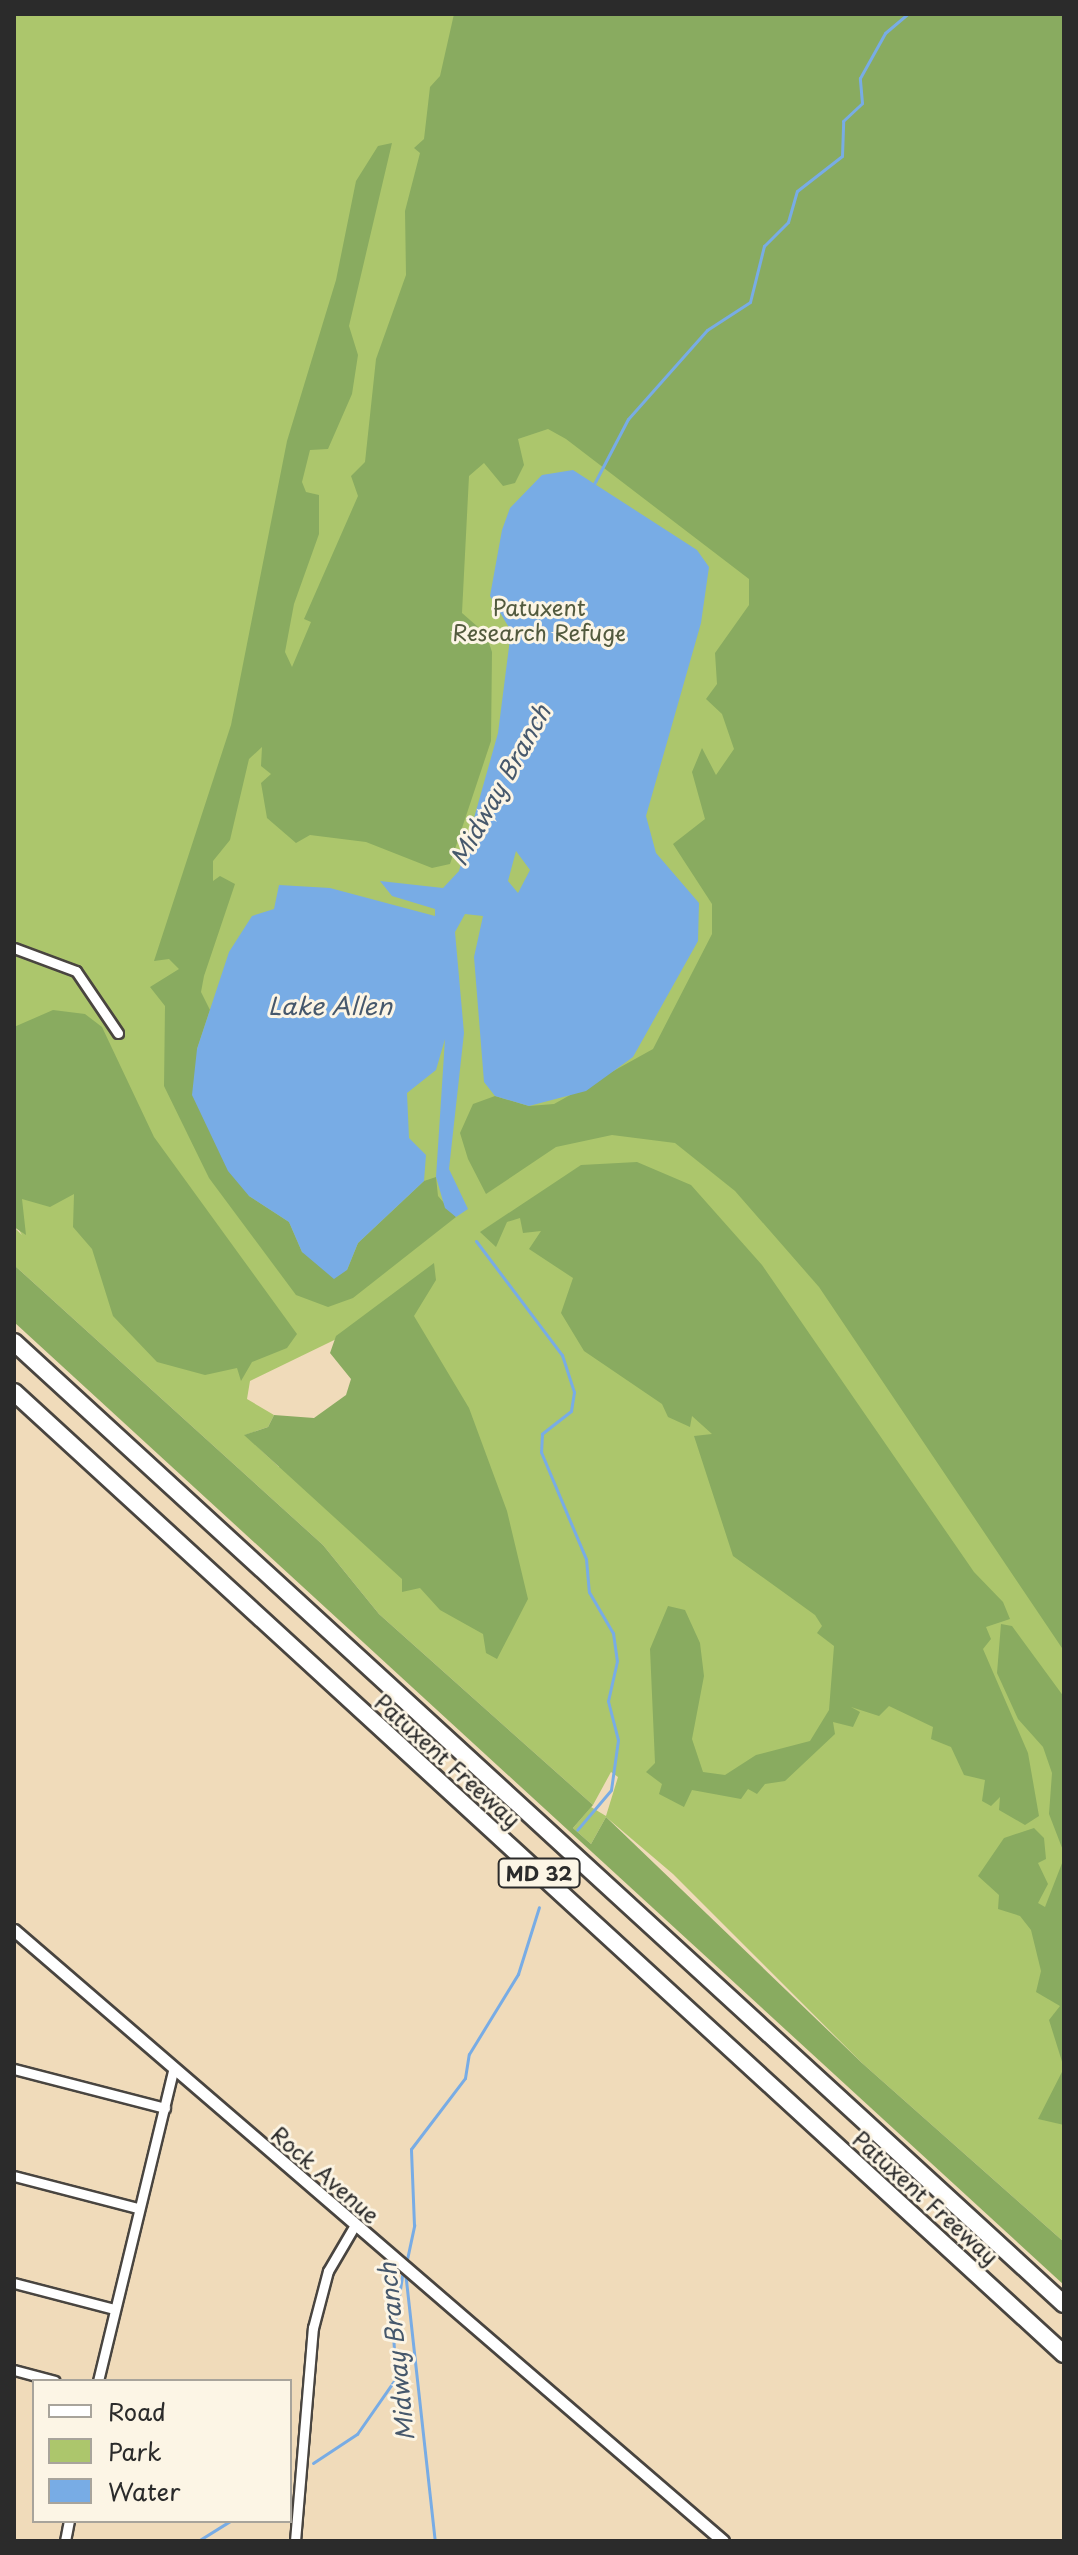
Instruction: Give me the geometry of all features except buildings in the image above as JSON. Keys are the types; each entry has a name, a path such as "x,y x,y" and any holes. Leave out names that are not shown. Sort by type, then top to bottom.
{"highway":[{"name":"Patuxent Freeway","path":"14,1342 1064,2304"},
{"name":"Patuxent Freeway","path":"14,1392 1064,2354"}],"street":[{"path":"14,948 76,971 118,1033"},
{"name":"Rock Avenue","path":"14,1930 173,2074 397,2260 723,2541"},
{"path":"14,2069 165,2108"},
{"path":"98,2379 173,2074"},
{"path":"14,2176 138,2208"},
{"path":"295,2541 313,2328 328,2271 355,2225"},
{"path":"14,2283 114,2309"},
{"path":"14,2370 48,2379"}],"green space":[{"name":"Patuxent Research Refuge","path":"14,14 1064,14 1064,2242 862,2063 673,1874 606,1817 591,1844 573,1828 591,1807 606,1816 618,1777 611,1772 593,1805 379,1614 323,1545 14,1265 14,1227 22,1235 14,1222","holes":["359,1328 404,1371 279,1467 245,1435 268,1427 274,1415 247,1399 250,1381"]},
{"path":"454,14 1064,14 1064,1651 819,1287 735,1191 675,1143 612,1135 556,1147 486,1194 468,1159 460,1133 473,1104 495,1096 529,1106 554,1104 653,1049 712,934 712,904 673,844 705,819 692,772 702,748 716,775 734,749 722,714 706,699 717,684 715,653 749,605 749,579 566,439 548,429 518,439 524,465 515,483 503,486 484,463 469,476 462,613 486,634 492,652 491,741 450,864 432,868 366,842 310,835 296,843 267,818 261,783 271,774 261,766 262,747 249,759 230,840 213,861 213,881 220,876 235,884 204,976 201,992 210,1010 197,1049 249,1196 289,1222 302,1252 347,1270 358,1243 424,1181 436,1177 438,1196 456,1217 353,1298 328,1307 296,1295 209,1178 164,1086 165,1006 150,987 179,969 169,959 154,961 231,725 287,441 336,280 356,181 378,146 392,143 349,326 358,355 352,394 328,449 310,450 302,482 306,492 319,495 319,534 294,604 285,652 292,667 311,622 304,619 358,496 351,476 365,462 376,359 406,275 405,211 420,153 414,148 424,139 430,87 440,76"},
{"path":"53,1010 85,1014 102,1027 154,1137 297,1334 287,1348 252,1362 241,1381 237,1368 205,1375 157,1362 113,1316 92,1249 73,1227 74,1194 50,1207 22,1199 26,1235 14,1227 14,1027"},
{"path":"637,1162 691,1185 762,1265 974,1572 1003,1602 1010,1619 986,1627 991,1639 983,1649 1028,1753 1039,1816 1025,1825 999,1810 1000,1797 991,1806 982,1801 985,1780 964,1775 951,1747 931,1739 933,1727 889,1706 879,1716 851,1707 860,1712 853,1727 833,1722 835,1734 785,1781 765,1784 757,1794 748,1789 741,1799 692,1790 684,1807 659,1794 662,1784 646,1772 655,1763 650,1649 668,1606 685,1610 700,1643 704,1676 692,1739 703,1772 725,1775 756,1755 810,1741 829,1710 834,1646 817,1633 822,1626 815,1615 733,1556 694,1436 712,1434 692,1416 690,1427 668,1417 662,1404 584,1351 561,1313 573,1278 529,1249 541,1231 523,1233 520,1218 507,1222 496,1247 480,1232 581,1165"},
{"path":"434,1263 436,1280 414,1316 469,1408 507,1511 528,1599 497,1659 486,1653 483,1634 440,1610 420,1588 402,1592 402,1579 244,1435 268,1427 274,1415 314,1418 346,1395 351,1379 330,1353 336,1336"},
{"path":"14,1265 323,1545 379,1614 593,1805 573,1828 591,1844 606,1817 862,2063 1064,2242 1064,2285 14,1322"},
{"path":"1001,1624 1012,1626 1064,1697 1064,1853 1049,1814 1052,1773 1043,1747 1018,1719 997,1673"},
{"path":"1034,1828 1044,1838 1046,1859 1038,1863 1048,1884 1038,1903 1045,1907 1064,1858 1064,2068 1049,2020 1060,2006 1036,1992 1041,1971 1031,1930 1020,1916 998,1909 999,1895 978,1876 1004,1838"},
{"path":"1064,2068 1064,2125 1038,2119"}],"water":[{"name":"Lake Allen","path":"573,470 697,550 709,567 701,623 646,816 656,853 699,903 698,941 633,1057 586,1091 529,1106 495,1096 484,1082 474,957 483,916 465,914 455,932 464,1033 449,1169 468,1209 456,1217 445,1208 436,1177 445,1039 436,1070 407,1093 409,1138 426,1155 424,1181 358,1243 347,1270 334,1279 302,1252 289,1222 249,1196 228,1171 192,1095 197,1049 229,952 252,916 274,909 279,885 330,888 435,916 435,909 392,896 380,881 443,888 459,871 498,733 511,631 490,596 502,530 510,508 542,475","holes":["516,851 530,870 518,893 508,881"]}],"waterway":[{"name":"Midway Branch","path":"594,484 628,419 707,330 750,302 764,246 788,222 797,191 842,156 843,121 862,103 860,78 885,33 908,14"},
{"name":"Midway Branch","path":"476,1241 562,1355 574,1392 571,1411 542,1434 541,1452 586,1559 589,1592 613,1633 617,1661 608,1701 618,1740 611,1790 577,1830"},
{"name":"Midway Branch","path":"406,2264 414,2225 411,2149 465,2078 469,2054 518,1974 539,1907"},
{"path":"313,2463 357,2434 396,2378 393,2335 403,2270"},
{"name":"Midway Branch","path":"405,2271 435,2541"},
{"path":"198,2541 227,2523"}]}
